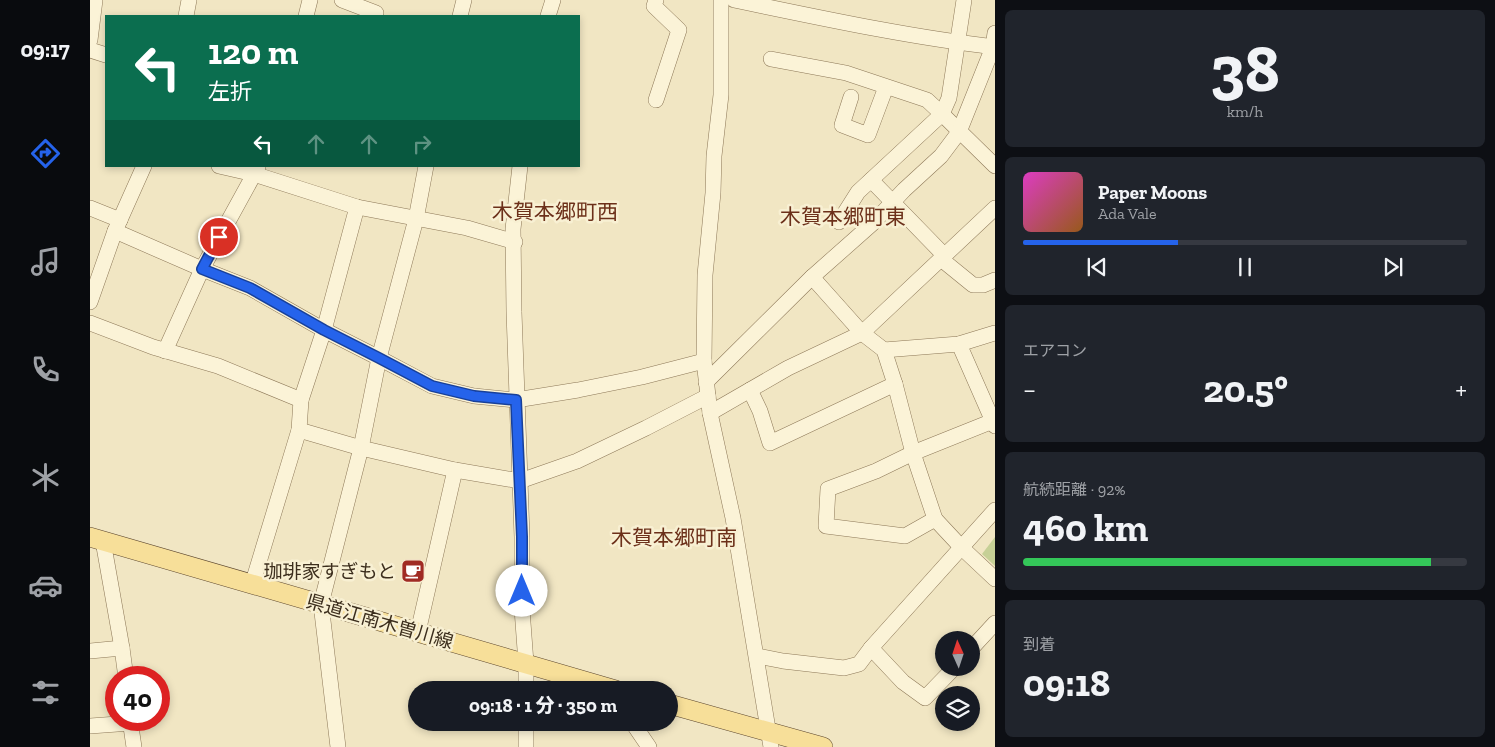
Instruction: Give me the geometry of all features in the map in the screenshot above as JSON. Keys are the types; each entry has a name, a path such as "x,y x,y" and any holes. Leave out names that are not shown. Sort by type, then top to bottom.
{"main road":[{"name":"県道江南木曽川線","path":"97,539 585,681"},
{"path":"678,707 770,739 816,746"}],"street":[{"path":"90,40 95,0"},
{"path":"186,15 189,0"},
{"path":"306,15 310,0"},
{"path":"342,0 377,10"},
{"path":"460,15 464,0"},
{"path":"548,15 553,0"},
{"path":"656,0 654,6 679,30 656,100"},
{"path":"721,0 721,95 714,156 713,193 705,275 704,361 710,412 733,518 770,739"},
{"path":"299,430 360,448 455,470 520,481 577,461 646,428 707,389 812,277 873,223 941,156 960,132 994,42 958,42 851,24 734,0"},
{"path":"839,222 858,192 942,114 949,98 964,0"},
{"path":"90,50 105,55"},
{"path":"771,59 846,73 927,100 995,166"},
{"path":"851,97 842,125 868,134 886,87"},
{"path":"90,302 118,225 144,167"},
{"path":"228,167 256,170 357,207 467,228 515,242"},
{"path":"338,747 321,604 360,448 379,358 416,219 426,167"},
{"path":"520,167 514,228 516,400 526,681"},
{"path":"165,351 202,269 256,170"},
{"path":"871,180 943,258 973,285 983,285 995,280"},
{"path":"252,585 299,430 301,400 324,330 357,207"},
{"path":"90,208 118,225 202,269 250,288 324,330 432,386 474,396 516,400 642,377 704,361"},
{"path":"710,412 788,368 862,333 995,208"},
{"path":"812,277 862,333 884,350 913,453 935,519 995,579"},
{"path":"90,323 165,351 218,366 301,400"},
{"path":"884,350 959,344 995,333"},
{"path":"935,519 905,536 826,526 828,490 876,471 913,453 994,423 959,344"},
{"path":"750,390 760,411 770,443 895,384"},
{"path":"418,632 455,470"},
{"path":"757,656 844,668 859,664 871,648 995,510"},
{"path":"97,539 124,666"},
{"path":"980,639 995,623"},
{"path":"90,651 122,648"},
{"path":"871,648 903,682 925,698 946,676"},
{"path":"90,726 105,725"},
{"path":"132,731 134,747"},
{"path":"526,731 526,747"},
{"path":"638,731 649,747"}],"green space":[{"path":"995,537 995,566 982,554"}],"place":[{"name":"珈琲家すぎもと","path":"413,571"}],"district":[{"name":"木賀本郷町西","path":"555,212"},
{"name":"木賀本郷町東","path":"843,217"},
{"name":"木賀本郷町南","path":"674,538"}],"route":[{"path":"219,237 202,269 250,288 324,330 432,386 474,396 516,400 522,537 522,591"}]}
